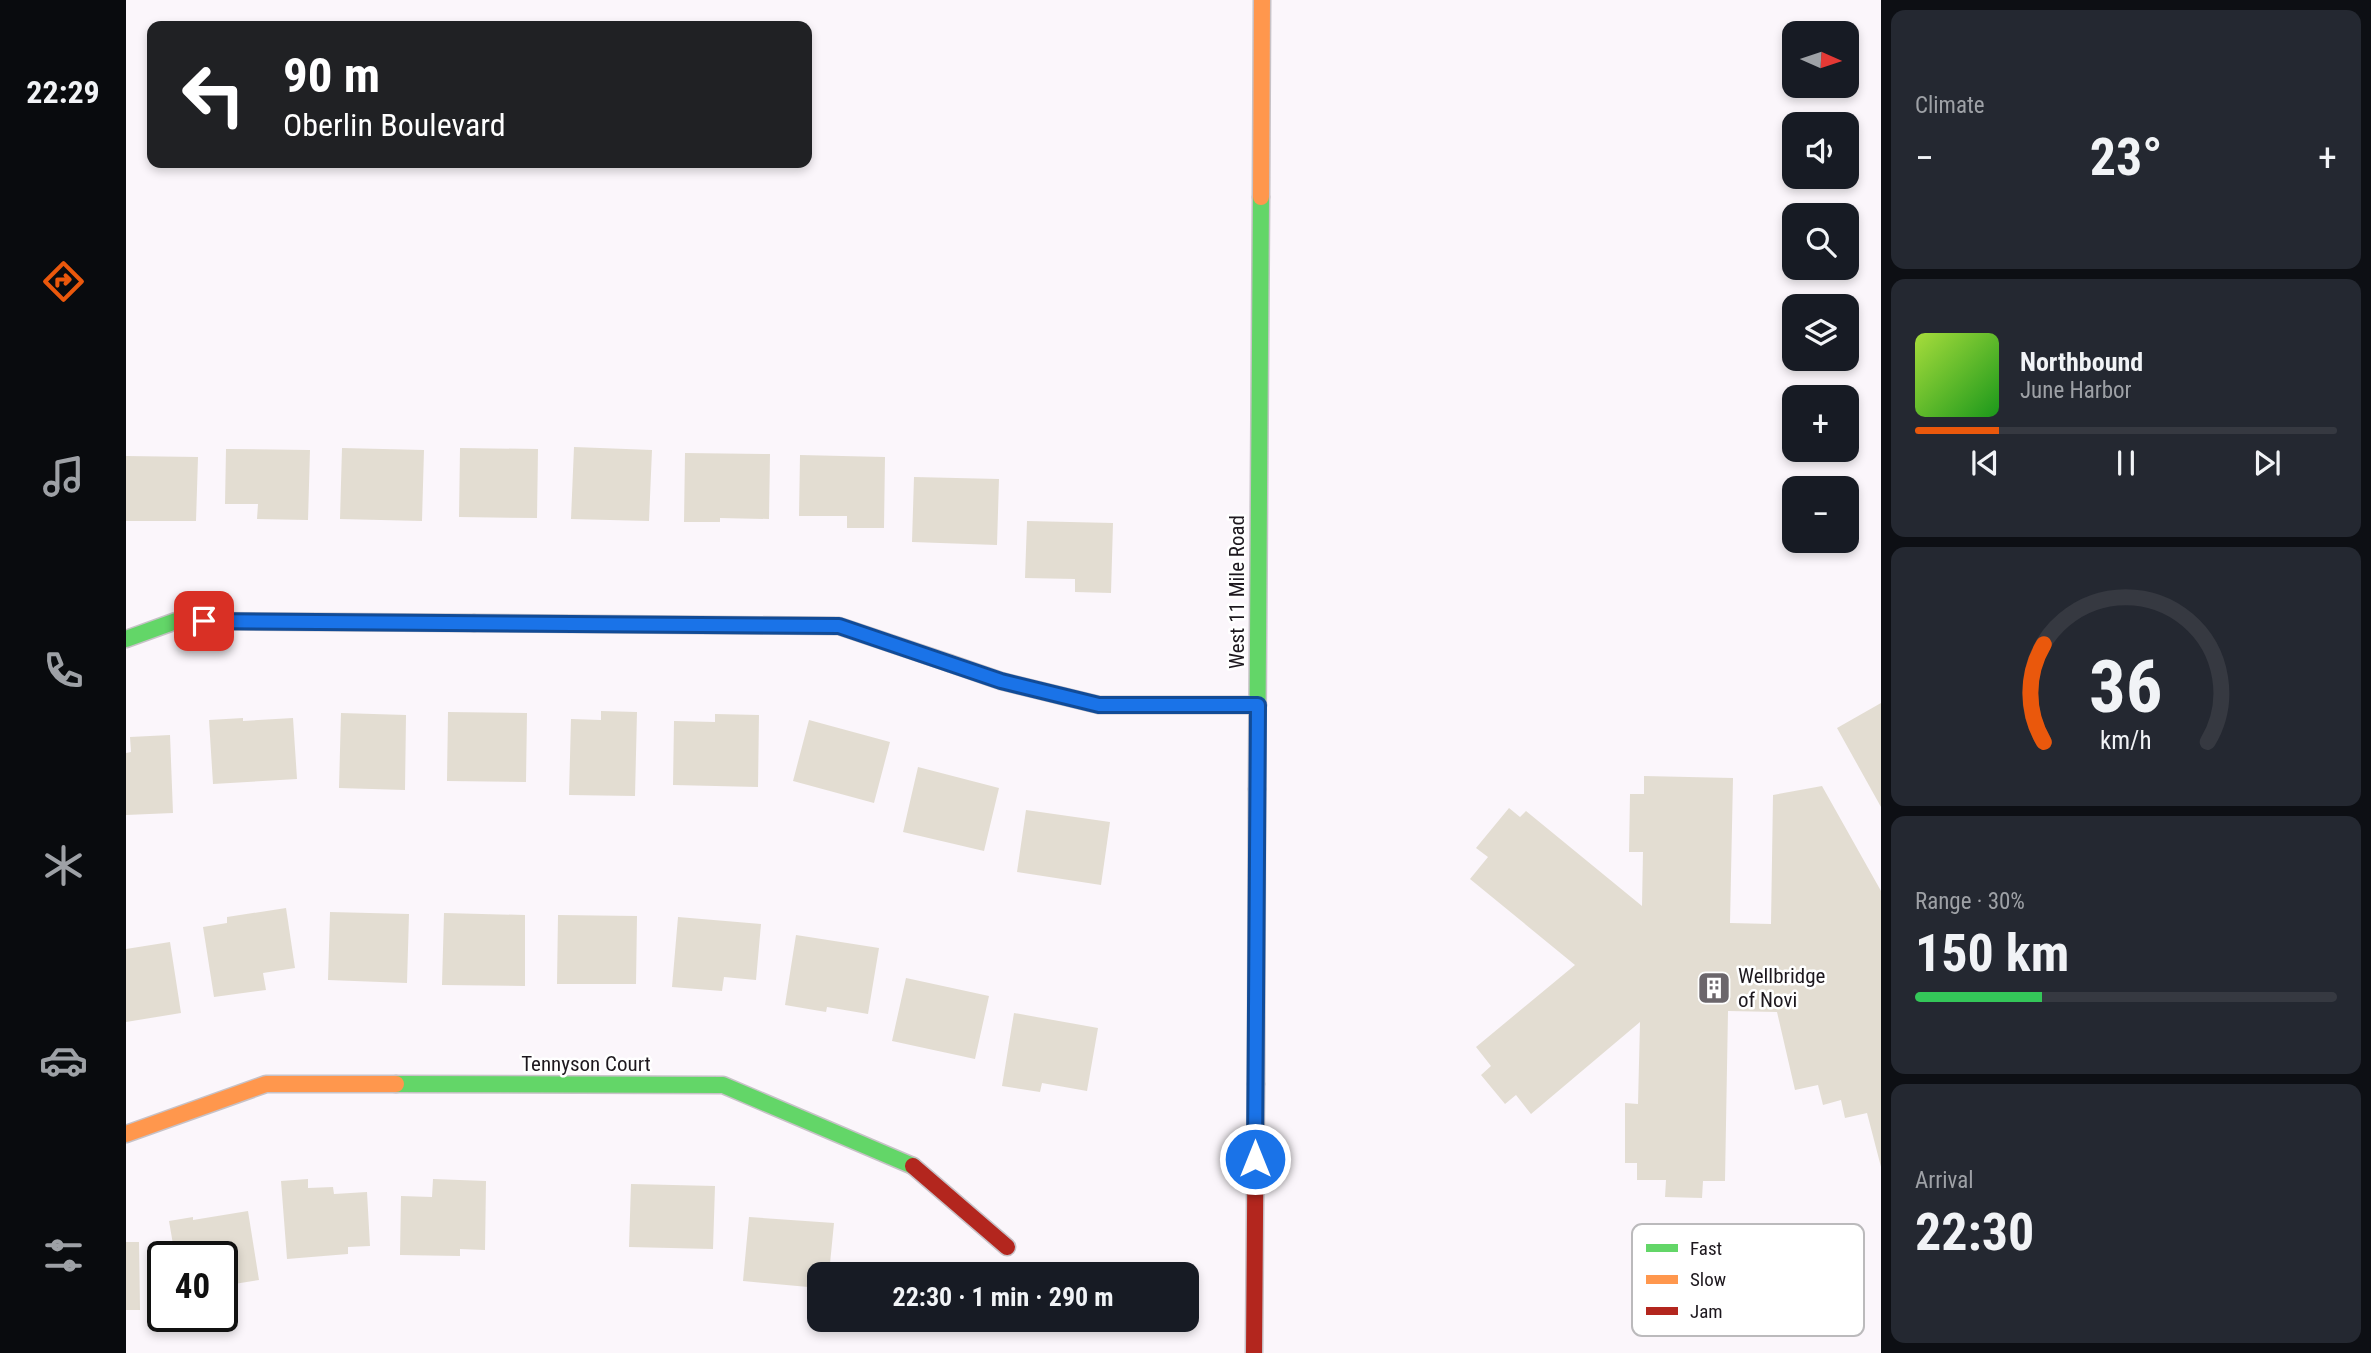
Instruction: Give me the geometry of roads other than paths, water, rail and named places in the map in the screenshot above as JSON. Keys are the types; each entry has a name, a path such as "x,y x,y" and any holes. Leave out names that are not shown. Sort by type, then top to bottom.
{"street":[{"name":"West 11 Mile Road","path":"1254,1353 1262,0"},
{"path":"126,639 176,621 839,626 1001,681 1099,705 1258,705"},
{"name":"Tennyson Court","path":"126,1134 266,1084 723,1085 911,1165 1007,1247"}],"place":[{"name":"Wellbridge of Novi","path":"1714,988"}]}
